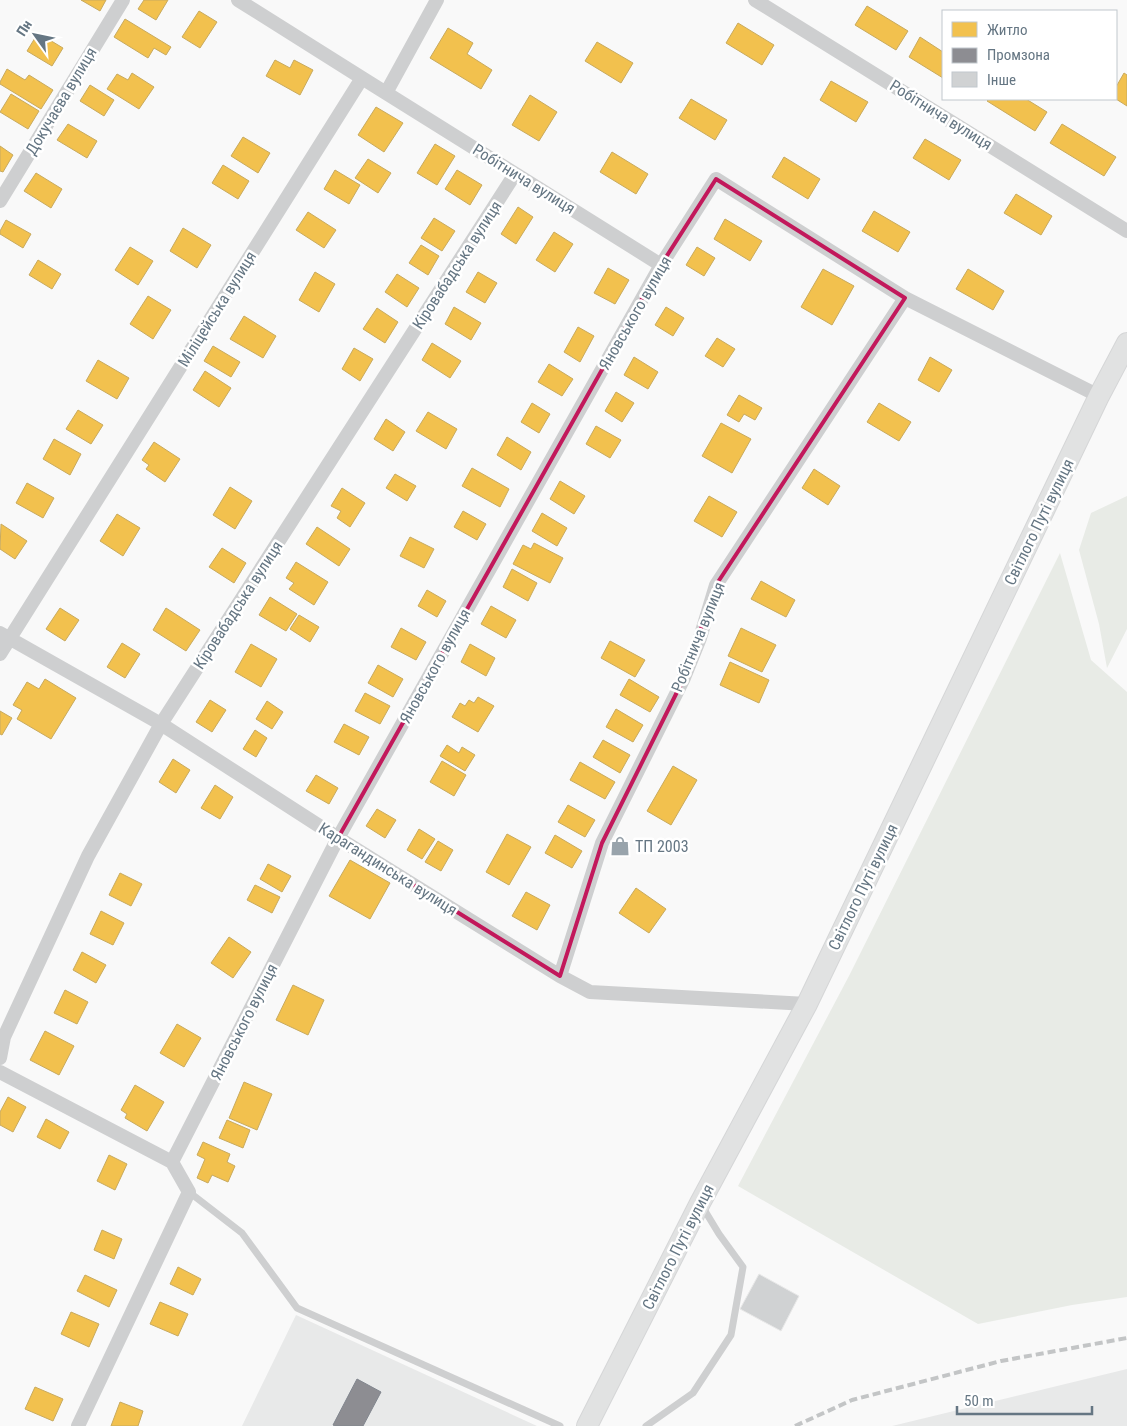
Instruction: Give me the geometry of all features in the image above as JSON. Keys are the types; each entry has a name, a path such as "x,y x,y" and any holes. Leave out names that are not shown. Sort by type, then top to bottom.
{"main road":[{"name":"Світлого Путі вулиця","path":"587,1426 700,1204 807,1004 1099,396 1127,343"}],"street":[{"name":"Докучаєва вулиця","path":"0,201 123,0"},
{"path":"238,0 386,93 437,0"},
{"name":"Робітнича вулиця","path":"754,0 1127,231"},
{"name":"Міліцейська вулиця","path":"0,654 5,636 362,78"},
{"name":"Робітнича вулиця","path":"386,93 661,265"},
{"name":"Кіровабадська вулиця","path":"0,1058 4,1037 88,856 161,724 516,174"},
{"name":"Яновського вулиця","path":"172,1162 338,838 661,265 716,179 905,298"},
{"path":"905,298 1099,396"},
{"name":"Робітнича вулиця","path":"560,976 602,843 683,680 700,638 716,585 905,298"},
{"name":"Карагандинська вулиця","path":"5,636 161,724 338,838 560,976 590,992 807,1004"},
{"path":"0,1072 172,1162 188,1192 78,1426"}],"lane":[{"path":"188,1192 242,1233 297,1308 560,1426"},
{"path":"646,1426 693,1393 731,1335 743,1267 700,1204"}],"highlighted area":[{"path":"716,179 905,298 716,585 683,680 602,843 560,976 338,838 661,265"}],"shaded area":[{"path":"1127,496 1127,629 1107,668 1099,624 1079,550 1091,513"},
{"path":"1060,553 1091,660 1127,692 1127,1297 1072,1305 978,1324 738,1186 850,974"},
{"path":"296,1315 537,1426 242,1426"},
{"path":"1127,1369 1127,1426 892,1426"}],"building: Житло":[{"path":"81,0 106,0 100,11"},
{"path":"144,0 168,0 156,20 138,9"},
{"path":"867,6 908,31 896,50 855,25"},
{"path":"199,11 217,22 200,48 182,37"},
{"path":"125,19 171,47 166,55 154,48 148,58 114,37"},
{"path":"738,23 774,45 762,65 726,43"},
{"path":"448,28 473,43 467,54 492,70 481,89 430,58"},
{"path":"38,33 63,48 52,66 27,51"},
{"path":"920,37 942,51 942,77 909,57"},
{"path":"597,42 633,63 621,83 585,61"},
{"path":"275,60 290,68 294,60 313,70 300,95 266,76"},
{"path":"7,69 25,80 29,75 53,90 41,109 0,84"},
{"path":"132,73 154,87 139,109 107,89 117,74 128,80"},
{"path":"1124,73 1127,75 1127,106 1117,100 1117,85"},
{"path":"831,81 868,102 856,122 820,100"},
{"path":"90,85 114,100 104,116 80,101"},
{"path":"11,94 39,111 28,129 0,112"},
{"path":"530,95 557,112 539,141 512,125"},
{"path":"691,99 727,120 715,140 679,118"},
{"path":"1028,100 1047,112 1035,131 987,101"},
{"path":"376,107 403,123 384,152 358,135"},
{"path":"68,124 97,141 87,158 57,140"},
{"path":"1062,124 1116,157 1104,176 1050,143"},
{"path":"243,137 270,153 258,173 231,156"},
{"path":"925,139 961,160 949,180 913,158"},
{"path":"435,144 455,156 437,185 417,173"},
{"path":"0,146 13,155 3,172 0,171"},
{"path":"612,152 648,174 636,194 600,172"},
{"path":"784,157 820,179 808,199 772,177"},
{"path":"368,159 391,173 378,193 355,178"},
{"path":"223,165 249,181 238,199 212,183"},
{"path":"335,170 360,185 349,204 324,189"},
{"path":"457,170 482,185 470,205 445,189"},
{"path":"36,173 62,189 51,208 24,191"},
{"path":"1016,194 1052,216 1041,235 1004,213"},
{"path":"518,207 533,217 516,244 501,234"},
{"path":"874,211 910,232 898,252 862,231"},
{"path":"308,212 336,230 324,248 296,230"},
{"path":"434,218 455,231 442,251 421,238"},
{"path":"725,219 762,241 750,261 714,239"},
{"path":"6,220 31,234 23,248 0,234"},
{"path":"183,228 211,245 197,268 170,251"},
{"path":"554,232 573,244 555,272 536,260"},
{"path":"421,245 439,256 428,275 409,263"},
{"path":"130,247 153,261 138,285 115,270"},
{"path":"697,247 715,258 704,276 686,265"},
{"path":"38,260 61,274 52,289 29,275"},
{"path":"608,268 629,280 615,304 594,293"},
{"path":"823,269 854,286 832,325 801,307"},
{"path":"968,269 1004,291 993,310 956,289"},
{"path":"315,272 335,284 319,312 299,300"},
{"path":"478,272 497,283 485,303 466,292"},
{"path":"397,274 419,288 407,307 385,292"},
{"path":"148,296 171,310 153,339 130,324"},
{"path":"454,307 481,323 471,340 445,324"},
{"path":"666,307 684,318 673,336 655,325"},
{"path":"377,308 398,322 385,343 363,329"},
{"path":"244,316 276,336 263,358 230,339"},
{"path":"578,327 594,336 580,362 564,352"},
{"path":"717,338 735,349 723,367 705,356"},
{"path":"432,343 461,361 450,378 422,360"},
{"path":"213,346 240,362 231,377 204,361"},
{"path":"354,348 373,359 360,381 342,369"},
{"path":"634,357 658,372 648,389 624,375"},
{"path":"930,357 952,370 939,392 918,380"},
{"path":"98,360 129,378 117,399 86,381"},
{"path":"549,364 573,379 562,396 538,382"},
{"path":"205,371 231,388 219,407 193,390"},
{"path":"616,392 634,403 622,422 605,411"},
{"path":"739,395 762,408 755,420 744,414 739,422 727,415"},
{"path":"532,403 550,414 539,433 521,422"},
{"path":"879,403 911,422 899,441 867,422"},
{"path":"78,410 103,425 91,444 66,429"},
{"path":"428,412 457,429 446,449 416,431"},
{"path":"386,419 405,432 393,451 374,439"},
{"path":"721,423 751,439 732,473 702,456"},
{"path":"596,426 621,440 610,458 586,444"},
{"path":"507,437 531,452 521,470 497,455"},
{"path":"54,439 81,454 70,475 43,459"},
{"path":"154,442 180,459 165,482 146,469 149,465 142,460"},
{"path":"472,468 509,489 500,507 462,486"},
{"path":"814,469 840,486 828,505 802,488"},
{"path":"395,474 416,486 407,501 386,488"},
{"path":"560,481 585,496 574,514 550,499"},
{"path":"27,483 54,498 43,518 16,503"},
{"path":"230,487 252,501 235,529 213,515"},
{"path":"342,488 365,503 350,527 337,518 341,511 331,506"},
{"path":"709,496 737,512 722,537 694,521"},
{"path":"463,511 486,524 477,540 454,527"},
{"path":"542,513 567,528 557,546 532,531"},
{"path":"117,514 140,528 123,556 100,541"},
{"path":"1,524 27,541 15,559 0,549"},
{"path":"317,527 350,549 339,566 306,544"},
{"path":"410,537 434,549 424,568 400,556"},
{"path":"534,543 563,558 550,583 513,564 523,545 531,549"},
{"path":"222,548 246,563 234,583 209,567"},
{"path":"296,562 328,582 314,605 289,589 294,583 286,578"},
{"path":"512,569 537,583 528,601 503,587"},
{"path":"761,581 795,600 786,617 751,599"},
{"path":"427,590 446,601 437,617 418,606"},
{"path":"270,597 297,614 286,631 259,615"},
{"path":"491,606 516,620 506,638 481,624"},
{"path":"60,608 79,620 65,641 46,629"},
{"path":"166,608 200,630 186,651 153,630"},
{"path":"299,615 319,627 310,642 290,629"},
{"path":"401,628 426,642 416,660 391,647"},
{"path":"741,628 776,645 762,672 728,656"},
{"path":"610,641 645,660 635,677 601,658"},
{"path":"122,643 140,654 125,678 107,667"},
{"path":"251,644 277,659 261,687 235,672"},
{"path":"470,644 495,658 486,676 461,662"},
{"path":"730,662 769,680 759,703 720,685"},
{"path":"378,665 403,679 393,697 368,683"},
{"path":"45,679 76,698 51,739 17,719 22,710 13,705 27,682 39,689"},
{"path":"629,679 659,697 650,712 620,695"},
{"path":"365,693 390,706 380,724 355,711"},
{"path":"478,697 494,706 478,732 452,717 460,703 465,706 469,700 474,703"},
{"path":"210,700 226,710 212,732 196,722"},
{"path":"267,701 283,712 272,729 256,719"},
{"path":"616,709 643,725 633,742 606,727"},
{"path":"0,711 12,718 2,735 0,734"},
{"path":"344,724 369,737 359,755 334,742"},
{"path":"255,730 267,738 256,757 243,749"},
{"path":"603,740 630,755 620,773 593,757"},
{"path":"447,745 459,753 462,747 475,755 465,771 440,756"},
{"path":"173,759 190,770 176,793 159,782"},
{"path":"442,761 466,775 454,796 430,782"},
{"path":"580,762 615,782 605,799 570,780"},
{"path":"673,766 697,780 671,825 647,811"},
{"path":"316,775 338,788 329,804 306,791"},
{"path":"215,785 233,797 220,819 201,808"},
{"path":"568,805 595,820 585,837 558,822"},
{"path":"377,809 396,820 385,838 366,826"},
{"path":"419,829 435,839 422,859 407,850"},
{"path":"507,834 531,847 509,885 486,872"},
{"path":"555,835 582,851 572,868 545,853"},
{"path":"438,841 453,850 441,871 425,862"},
{"path":"350,860 390,883 370,919 329,896"},
{"path":"268,864 291,876 282,892 260,879"},
{"path":"120,873 142,884 131,906 109,895"},
{"path":"255,885 280,897 272,913 247,900"},
{"path":"636,888 666,909 649,933 619,913"},
{"path":"526,892 550,905 537,930 512,916"},
{"path":"101,911 124,923 113,945 90,934"},
{"path":"229,937 251,952 233,978 211,963"},
{"path":"82,952 106,965 96,983 73,970"},
{"path":"293,985 324,1000 308,1035 276,1020"},
{"path":"65,990 88,1002 77,1024 54,1013"},
{"path":"177,1024 201,1038 184,1067 160,1053"},
{"path":"45,1031 74,1046 59,1075 30,1060"},
{"path":"244,1082 272,1094 257,1130 229,1118"},
{"path":"135,1085 164,1102 147,1131 125,1118 127,1114 121,1110"},
{"path":"8,1097 26,1107 13,1132 0,1125 0,1112"},
{"path":"46,1119 69,1132 60,1149 37,1137"},
{"path":"227,1120 250,1130 243,1148 219,1138"},
{"path":"203,1142 230,1154 227,1162 235,1166 228,1182 212,1175 208,1183 197,1178 205,1159 197,1155"},
{"path":"109,1155 127,1164 115,1190 97,1181"},
{"path":"102,1230 122,1239 114,1259 94,1250"},
{"path":"178,1267 201,1279 193,1295 170,1284"},
{"path":"85,1275 117,1290 109,1307 77,1291"},
{"path":"160,1302 188,1314 178,1336 150,1324"},
{"path":"71,1312 99,1324 89,1347 61,1334"},
{"path":"35,1387 63,1399 53,1421 25,1409"},
{"path":"120,1402 143,1411 138,1426 111,1426"}],"building: Промзона":[{"path":"357,1379 381,1392 363,1426 335,1426 333,1425"}],"building: Інше":[{"path":"759,1274 799,1296 781,1331 740,1309"}],"railway":[{"path":"795,1426 852,1400 1001,1361 1127,1338"}],"place":[{"name":"ТП 2003","path":"620,846"}]}
